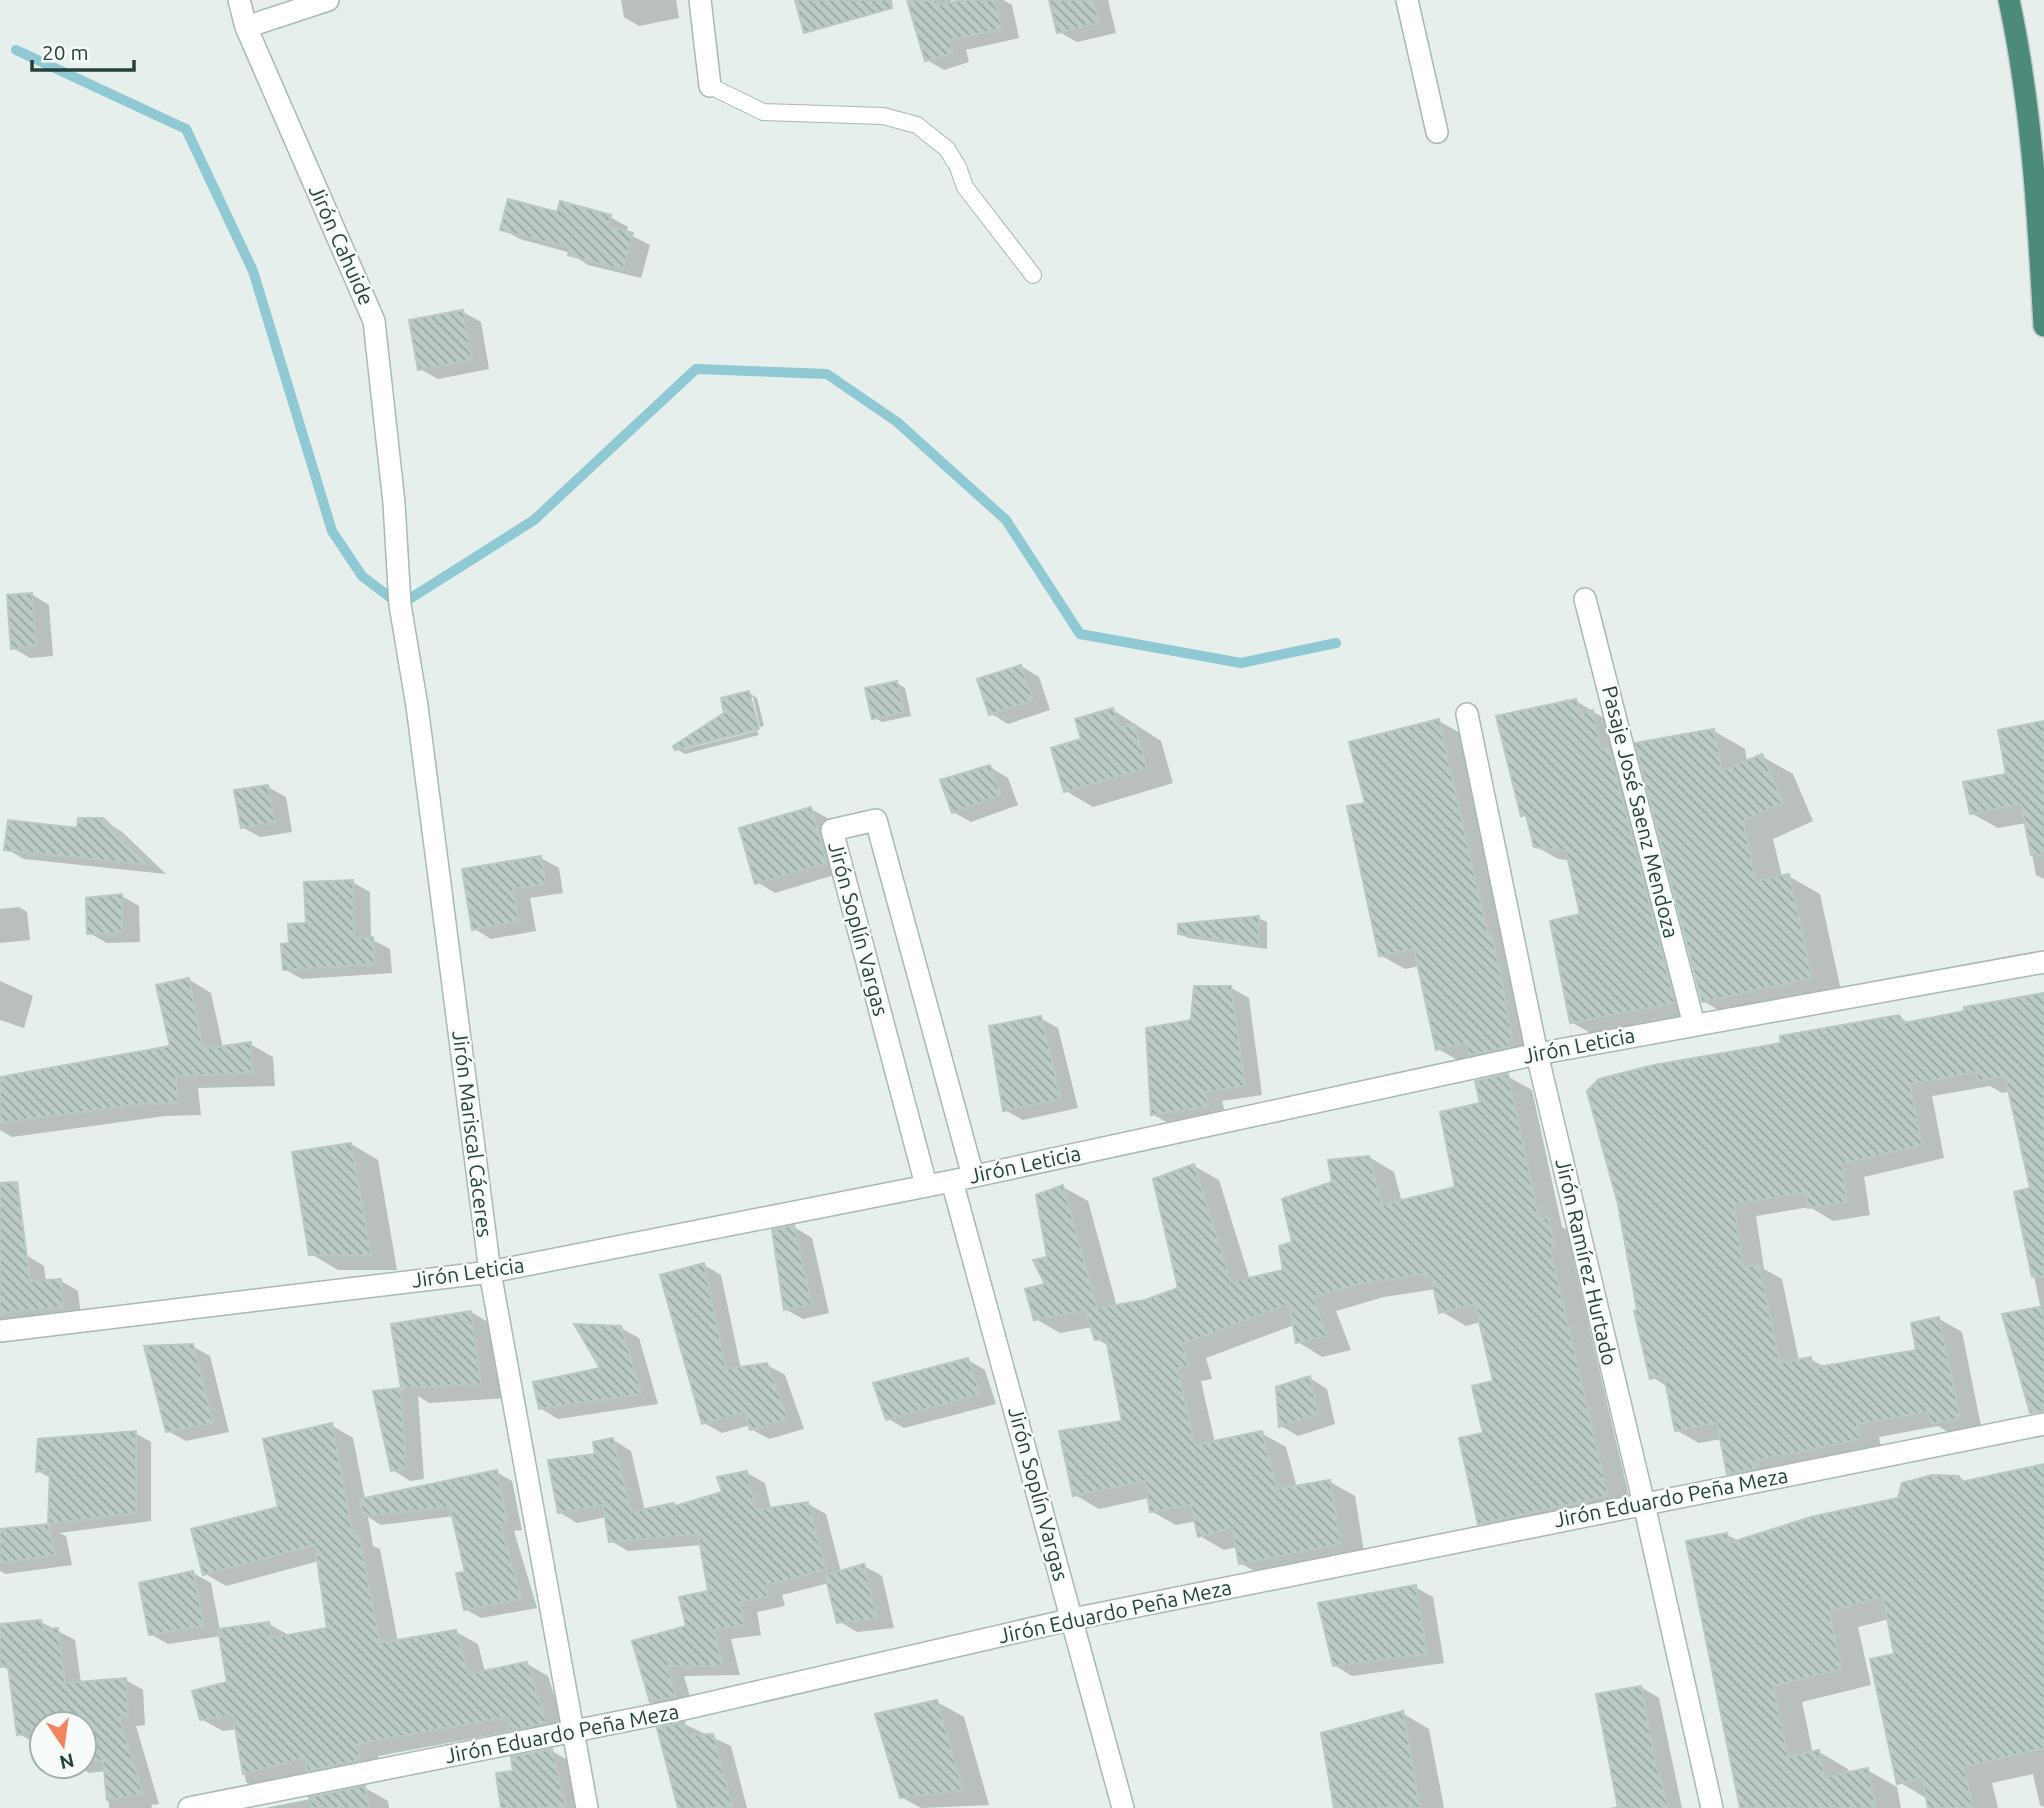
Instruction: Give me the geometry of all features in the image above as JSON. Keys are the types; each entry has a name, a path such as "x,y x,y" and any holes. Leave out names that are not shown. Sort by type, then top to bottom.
{"highway":[{"path":"2009,0 2017,36 2036,186 2044,326"}],"street":[{"name":"Jirón Cahuide","path":"239,0 246,27 374,321 394,503 400,606 417,706"},
{"path":"246,27 328,0"},
{"path":"700,0 710,86"},
{"path":"1406,0 1437,132"},
{"name":"Pasaje José Saenz Mendoza","path":"1585,599 1694,1025"},
{"name":"Jirón Mariscal Cáceres","path":"417,706 490,1272 587,1808"},
{"name":"Jirón Ramírez Hurtado","path":"1467,714 1536,1054 1644,1504 1712,1808"},
{"name":"Jirón Soplín Vargas","path":"926,1185 832,830 876,820 973,1176"},
{"name":"Jirón Leticia","path":"0,1331 490,1272 951,1181 1536,1054 2044,962"},
{"name":"Jirón Soplín Vargas","path":"951,1181 1123,1808"},
{"name":"Jirón Eduardo Peña Meza","path":"189,1808 575,1732 1073,1619 2044,1424"}],"lane":[{"path":"710,86 764,112 883,116 917,125 947,149 958,167 965,187 1033,275"}],"building":[{"path":"795,0 891,0 892,8 804,33"},
{"path":"907,0 937,0 938,5 962,0 995,0 1002,29 949,40 953,53 925,61"},
{"path":"1049,0 1093,0 1099,23 1057,33"},
{"path":"508,199 557,212 560,201 611,215 608,226 633,233 623,270 568,255 570,248 500,230"},
{"path":"463,310 472,360 418,370 409,320"},
{"path":"32,593 36,646 11,649 7,595"},
{"path":"1021,665 1033,700 989,715 977,679"},
{"path":"897,681 904,712 872,719 865,688"},
{"path":"749,691 759,729 675,750 673,746 724,713 721,698"},
{"path":"1576,699 1580,713 1593,710 1601,749 1609,748 1675,1003 1570,1023 1550,921 1580,914 1566,851 1534,847 1526,815 1521,816 1496,716"},
{"path":"1113,708 1119,728 1134,724 1147,768 1064,792 1051,748 1081,739 1075,719"},
{"path":"1439,719 1488,935 1491,934 1499,966 1512,1036 1509,1047 1469,1055 1466,1043 1436,1050 1414,949 1379,956 1347,806 1365,803 1349,742"},
{"path":"2044,721 2044,854 2031,855 2021,804 1970,814 1963,782 2006,774 1998,730"},
{"path":"1714,729 1722,771 1762,754 1783,803 1743,821 1756,881 1789,874 1812,978 1702,1002 1635,743"},
{"path":"990,765 1001,795 952,813 940,780"},
{"path":"268,785 275,823 241,828 234,790"},
{"path":"811,807 827,863 755,884 739,828"},
{"path":"78,818 103,818 152,865 4,850 8,820 77,828"},
{"path":"541,856 546,884 513,889 519,921 472,930 462,869"},
{"path":"353,880 354,939 373,937 374,964 283,970 281,944 289,943 288,924 306,923 304,882"},
{"path":"122,894 122,933 87,934 86,898"},
{"path":"1259,916 1259,946 1178,934 1178,924"},
{"path":"189,978 203,1049 251,1042 252,1073 176,1076 178,1103 141,1104 0,1123 0,1077 170,1046 156,985"},
{"path":"1194,986 1231,986 1245,1086 1205,1092 1209,1106 1151,1115 1146,1028 1191,1020"},
{"path":"2044,993 2044,1276 2032,1277 2014,1192 2030,1188 2005,1076 1978,1081 1976,1072 1910,1084 1922,1145 1842,1164 1847,1202 1808,1208 1806,1192 1734,1204 1743,1268 1759,1264 1780,1363 1811,1357 1813,1368 1916,1350 1911,1323 1939,1317 1960,1418 1931,1424 1928,1412 1857,1424 1860,1439 1756,1461 1757,1468 1727,1474 1717,1423 1675,1431 1664,1375 1650,1379 1634,1311 1637,1310 1618,1204 1587,1091 1599,1079 1654,1065 1781,1043 1780,1036 1899,1015 1904,1023 1965,1011 1964,1007"},
{"path":"1041,1016 1061,1099 1003,1111 989,1026"},
{"path":"1508,1074 1539,1219 1548,1217 1555,1247 1550,1248 1608,1496 1478,1524 1459,1438 1483,1433 1472,1386 1493,1381 1475,1304 1439,1313 1431,1277 1425,1278 1424,1274 1359,1284 1313,1297 1327,1336 1296,1343 1289,1304 1182,1344 1189,1366 1177,1368 1195,1445 1262,1431 1277,1489 1330,1480 1341,1544 1239,1564 1232,1528 1198,1537 1191,1505 1150,1512 1145,1481 1073,1496 1059,1431 1122,1421 1106,1338 1095,1340 1085,1311 1034,1320 1025,1289 1045,1284 1033,1260 1047,1257 1036,1195 1063,1185 1097,1308 1145,1300 1178,1288 1153,1179 1194,1164 1231,1282 1283,1270 1279,1246 1292,1242 1282,1199 1332,1182 1328,1160 1369,1156 1382,1205 1455,1187 1440,1112 1480,1103 1475,1081"},
{"path":"351,1143 371,1255 309,1255 292,1152"},
{"path":"17,1182 30,1281 61,1279 63,1307 0,1313 0,1183"},
{"path":"794,1225 812,1304 784,1310 772,1230"},
{"path":"704,1263 726,1369 767,1363 788,1419 750,1430 745,1412 702,1424 660,1275"},
{"path":"2044,1306 2044,1411 2030,1413 2002,1314"},
{"path":"471,1311 481,1384 401,1388 391,1324"},
{"path":"574,1324 621,1326 642,1394 539,1409 533,1382 600,1368"},
{"path":"193,1344 213,1423 166,1432 144,1346"},
{"path":"968,1358 980,1394 886,1420 873,1383"},
{"path":"1310,1376 1318,1414 1279,1427 1276,1387"},
{"path":"401,1388 406,1469 391,1471 373,1391"},
{"path":"332,1423 353,1535 359,1535 380,1643 456,1630 468,1674 527,1662 546,1723 509,1731 508,1717 357,1744 360,1760 307,1771 305,1758 243,1774 233,1715 200,1720 192,1691 227,1682 218,1629 269,1622 271,1638 327,1628 315,1545 203,1575 191,1529 278,1507 263,1439"},
{"path":"136,1431 136,1513 48,1524 50,1469 36,1472 38,1439"},
{"path":"613,1438 631,1512 674,1503 675,1506 722,1492 717,1477 747,1471 756,1510 808,1502 826,1569 765,1586 769,1596 740,1602 744,1625 714,1630 723,1666 667,1666 676,1697 650,1702 632,1641 686,1626 679,1597 708,1591 698,1534 609,1542 603,1505 558,1513 548,1460 595,1454 593,1442"},
{"path":"2044,1464 2044,1748 1964,1767 1973,1808 1928,1808 1922,1778 1897,1784 1870,1659 1894,1654 1883,1597 1829,1611 1842,1669 1773,1686 1788,1757 1819,1750 1825,1777 1868,1768 1876,1808 1740,1808 1686,1541 1727,1533 1729,1543 1811,1517 1898,1498 1902,1483 1932,1475 1959,1476 1961,1482"},
{"path":"497,1470 507,1522 500,1523 522,1599 464,1610 456,1573 465,1572 450,1507 363,1516 360,1499"},
{"path":"48,1524 55,1555 0,1563 0,1529"},
{"path":"864,1564 877,1618 837,1623 825,1575"},
{"path":"193,1571 204,1626 149,1635 139,1583"},
{"path":"1416,1585 1427,1654 1333,1666 1318,1603"},
{"path":"41,1620 44,1630 58,1628 65,1683 126,1678 128,1716 119,1717 143,1794 107,1800 103,1760 98,1761 98,1710 28,1710 28,1733 17,1735 8,1666 0,1667 0,1624"},
{"path":"1641,1686 1656,1765 1669,1808 1618,1808 1596,1694"},
{"path":"937,1700 963,1790 900,1798 875,1714"},
{"path":"1403,1711 1420,1808 1334,1808 1321,1733"},
{"path":"684,1722 688,1735 713,1734 733,1808 678,1808 657,1728"},
{"path":"552,1749 566,1808 501,1808 496,1773 513,1771 511,1757"},
{"path":"365,1786 369,1808 311,1808 309,1797"}],"waterway":[{"path":"16,50 186,129 253,271 332,531 362,576 400,605 534,520 696,369 827,374 897,422 1006,520 1080,634 1241,663 1336,643"}]}
